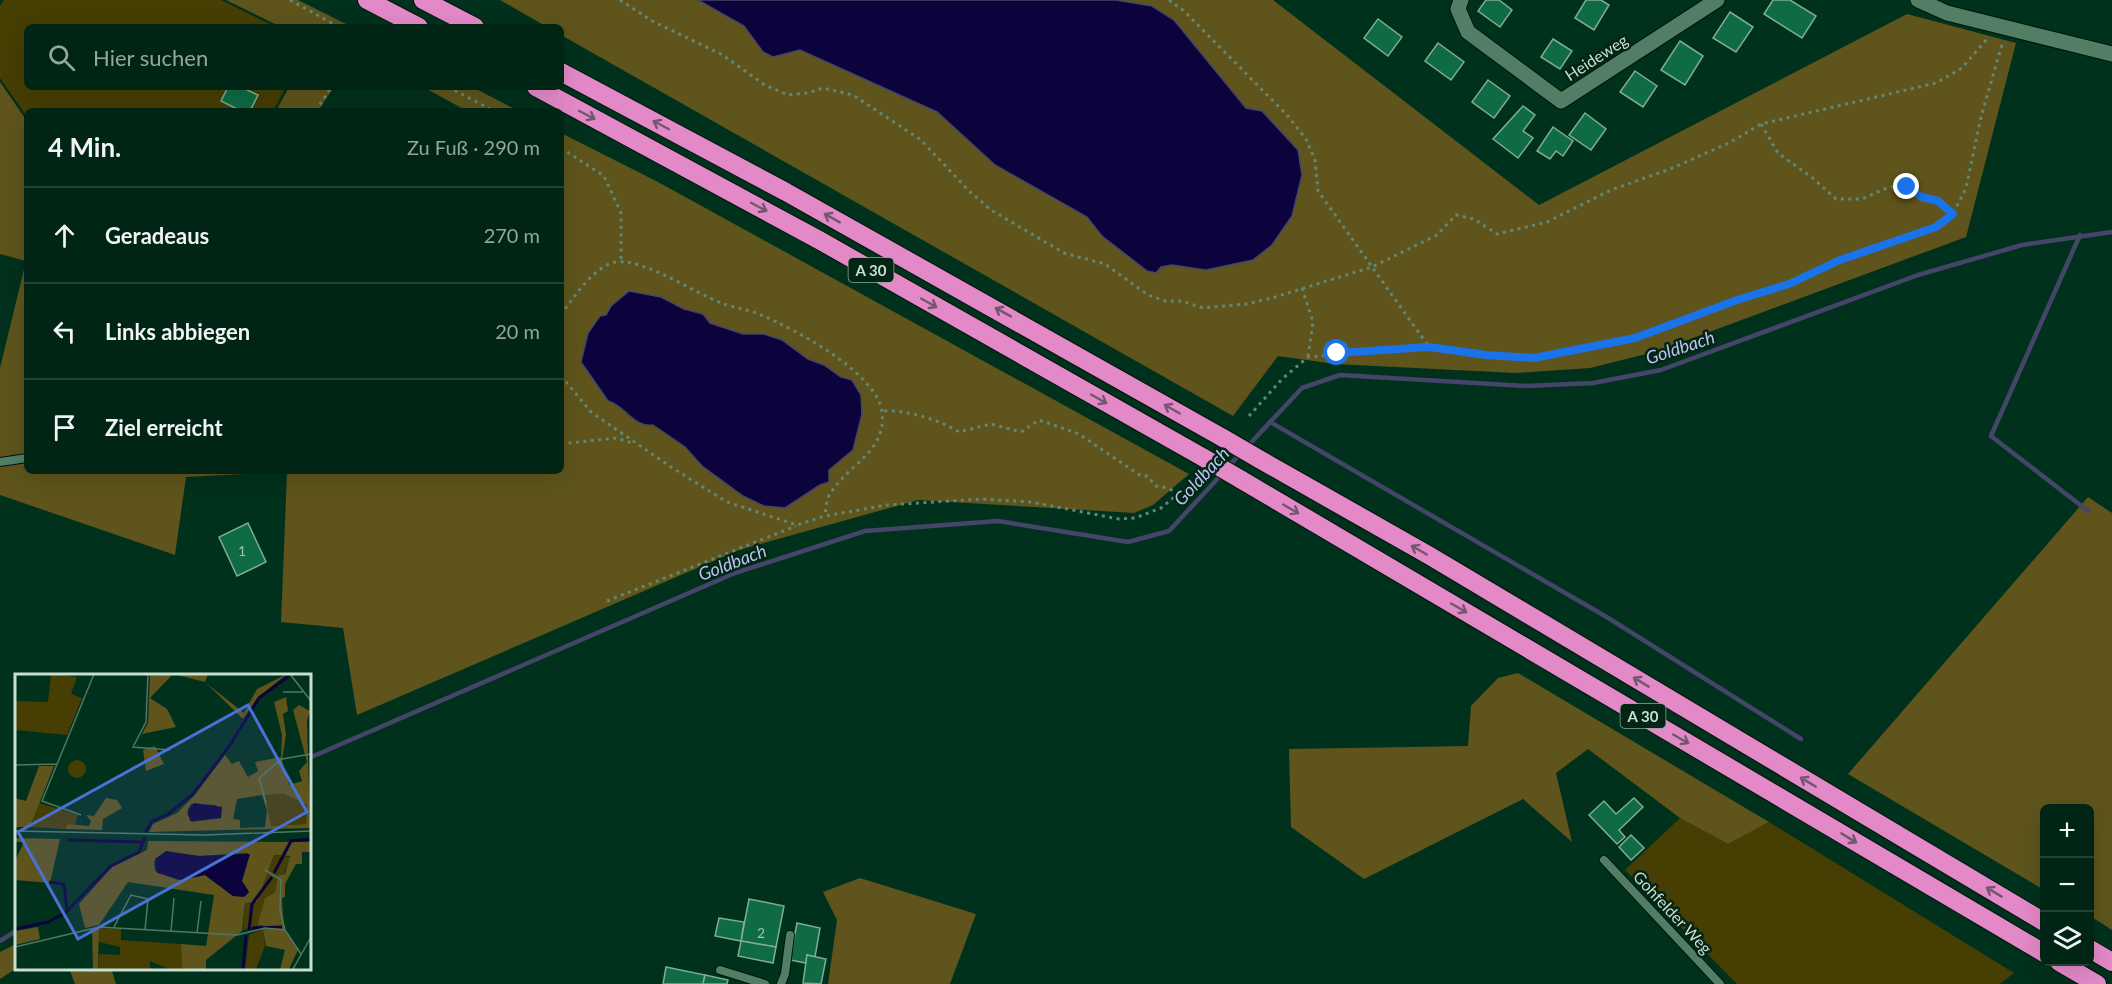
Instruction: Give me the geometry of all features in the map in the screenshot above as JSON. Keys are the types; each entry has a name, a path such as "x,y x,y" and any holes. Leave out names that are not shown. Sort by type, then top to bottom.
{"highway":[{"path":"367,0 413,24"},
{"path":"423,0 469,24"},
{"name":"A 30","path":"564,74 807,203 1440,562 2040,920"},
{"name":"A 30","path":"542,90 819,240 1204,458 2040,951"},
{"path":"2094,951 2112,962"},
{"path":"2066,966 2097,984"}],"street":[{"name":"Heideweg","path":"1461,0 1458,9 1468,32 1561,101 1717,0"},
{"path":"1918,0 1947,13 2112,54"}],"lane":[{"path":"0,462 24,458"},
{"name":"Gohfelder Weg","path":"1604,860 1720,984"},
{"path":"781,984 785,974 790,935"},
{"path":"720,970 765,984"}],"path":[{"path":"290,0 334,24"},
{"path":"620,0 652,21 721,54 765,85 788,95 808,93 823,88 853,95 921,140 969,191 991,210 1064,253 1105,264 1148,295 1165,301 1182,301 1203,308 1246,304 1372,267 1437,235 1456,215 1474,219 1497,234 1547,222 1611,190 1670,169 1729,143 1761,124 1936,83 1962,68 1992,33 2001,26"},
{"path":"1169,0 1184,11 1287,115 1306,139 1315,160 1318,191 1429,347"},
{"path":"1249,416 1282,379 1308,357 1429,347 1486,355 1534,358 1635,338 1737,300 1789,284 1840,260 1936,227 1953,214 1965,188 2001,26"},
{"path":"318,108 329,90"},
{"path":"454,90 488,108"},
{"path":"1761,124 1778,153 1814,179 1836,199 1862,199 1889,187 1907,187 1922,197 1938,201 1953,214"},
{"path":"564,150 604,176 621,213 621,262"},
{"path":"564,312 600,270 613,262 621,262 672,278 721,303 761,315 855,371 872,391 882,411 882,428 876,446 831,493 825,516"},
{"path":"1302,288 1312,322 1308,357"},
{"path":"564,380 591,412 636,444 727,502 797,525"},
{"path":"607,601 825,516 887,505 982,499 1031,502 1119,519 1135,518 1161,508 1178,494 1168,488 1156,486 1147,476 1141,476 1079,434 1039,420 1021,432 991,424 959,432 943,422 896,410 882,411"},
{"path":"564,444 616,438 636,444"}],"shaded area":[{"path":"4,0 221,0 270,24 24,24 24,90 284,90 275,108 24,108 24,113 0,78 0,6"},
{"path":"226,0 298,0 346,24 275,24"},
{"path":"500,0 698,0 744,26 763,52 773,57 800,50 937,112 995,165 1087,217 1102,236 1147,271 1173,264 1206,270 1253,260 1272,245 1292,216 1301,175 1174,20 1152,6 1116,0 1273,0 1539,205 1907,14 2016,43 1966,237 1658,351 1590,368 1516,373 1335,364 1278,356 1233,416 564,37 564,24 542,24"},
{"path":"698,0 1116,0 1152,6 1174,20 1246,108 1262,111 1298,150 1302,175 1292,216 1272,245 1253,260 1206,270 1172,265 1161,267 1156,273 1147,271 1102,236 1087,217 995,165 937,112 800,50 773,57 763,52 744,26"},
{"path":"0,82 24,117 24,260 0,254"},
{"path":"287,90 332,90 320,108 278,108"},
{"path":"428,90 478,90 513,108 462,108"},
{"path":"564,135 658,182 1189,474 1153,505 1134,513 918,500 739,550 357,715 343,628 281,622 287,474 564,474","holes":["629,291 661,297 684,309 703,314 710,323 743,334 764,334 782,340 808,359 824,365 841,377 862,414 853,450 829,470 829,482 820,485 785,508 702,466 685,447 652,425 631,418 616,403 608,401 581,362 600,316 606,315"]},
{"path":"24,269 24,474 247,474 186,477 175,555 0,495 0,368"},
{"path":"629,291 661,297 684,309 703,314 710,323 743,334 764,334 782,340 808,359 824,365 841,377 852,380 861,395 862,414 853,450 829,470 829,482 820,485 785,508 764,506 743,496 702,466 685,447 653,425 634,420 614,403 608,401 581,362 588,333 600,316 606,315 611,306"},
{"path":"2088,497 2112,513 2112,930 2094,919 2094,804 2040,804 2040,888 1848,774"},
{"path":"1518,673 1769,822 1728,844 1680,818 1588,749 1556,773 1572,842 1523,799 1364,879 1291,827 1289,749 1468,746 1471,706 1498,678"},
{"path":"1680,818 1728,844 1769,822 2014,973 2000,984 1737,984 1625,870"},
{"path":"860,878 976,914 950,984 828,984 837,920 823,892"},
{"path":"15,944 15,969 0,979 0,952"},
{"path":"69,969 111,969 116,984 75,984"}],"building":[{"path":"1486,0 1499,0 1512,10 1500,27 1478,11"},
{"path":"1586,0 1601,0 1609,5 1594,30 1575,18"},
{"path":"1773,0 1790,0 1816,16 1802,38 1764,14"},
{"path":"1730,12 1753,27 1736,52 1713,38"},
{"path":"1378,19 1402,37 1388,56 1364,38"},
{"path":"1553,39 1572,51 1560,69 1541,57"},
{"path":"1680,41 1703,56 1685,85 1661,70"},
{"path":"1438,43 1464,62 1451,80 1425,61"},
{"path":"1635,71 1657,86 1643,107 1620,92"},
{"path":"1488,80 1510,96 1494,118 1472,102"},
{"path":"226,90 247,90 258,95 252,108 235,108 221,101"},
{"path":"1523,106 1535,115 1523,131 1533,138 1518,158 1493,139"},
{"path":"1585,113 1606,129 1591,150 1569,135"},
{"path":"1553,127 1573,141 1563,156 1556,151 1550,159 1537,151"},
{"path":"248,523 266,562 237,576 219,537"},
{"path":"1634,798 1643,807 1619,830 1625,837 1617,844 1589,815 1604,801 1616,814"},
{"path":"1631,835 1644,848 1631,860 1619,847"},
{"path":"749,899 784,906 776,947 741,941"},
{"path":"719,918 744,922 741,941 715,936"},
{"path":"797,923 820,928 815,957 807,955 806,963 790,960"},
{"path":"741,941 776,947 773,963 738,956"},
{"path":"807,955 826,959 821,984 803,983"},
{"path":"666,967 705,975 703,984 663,984"},
{"path":"705,975 728,980 727,984 703,984"}],"waterway":[{"name":"Goldbach","path":"1246,448 1302,388 1340,375 1527,386 1593,383 1661,370 1918,275 2022,245 2112,232"},
{"path":"2080,235 1991,436 2088,511"},
{"path":"1270,422 1605,616 1801,739"},
{"name":"Goldbach","path":"1228,467 1240,454"},
{"name":"Goldbach","path":"310,758 735,573 865,531 998,521 1128,542 1169,531 1222,474"},
{"name":"Goldbach","path":"0,941 15,932"}],"route":[{"path":"1337,353 1429,347 1486,355 1534,358 1635,338 1737,300 1789,284 1840,260 1936,227 1953,214 1938,201 1922,197 1907,187"}]}
